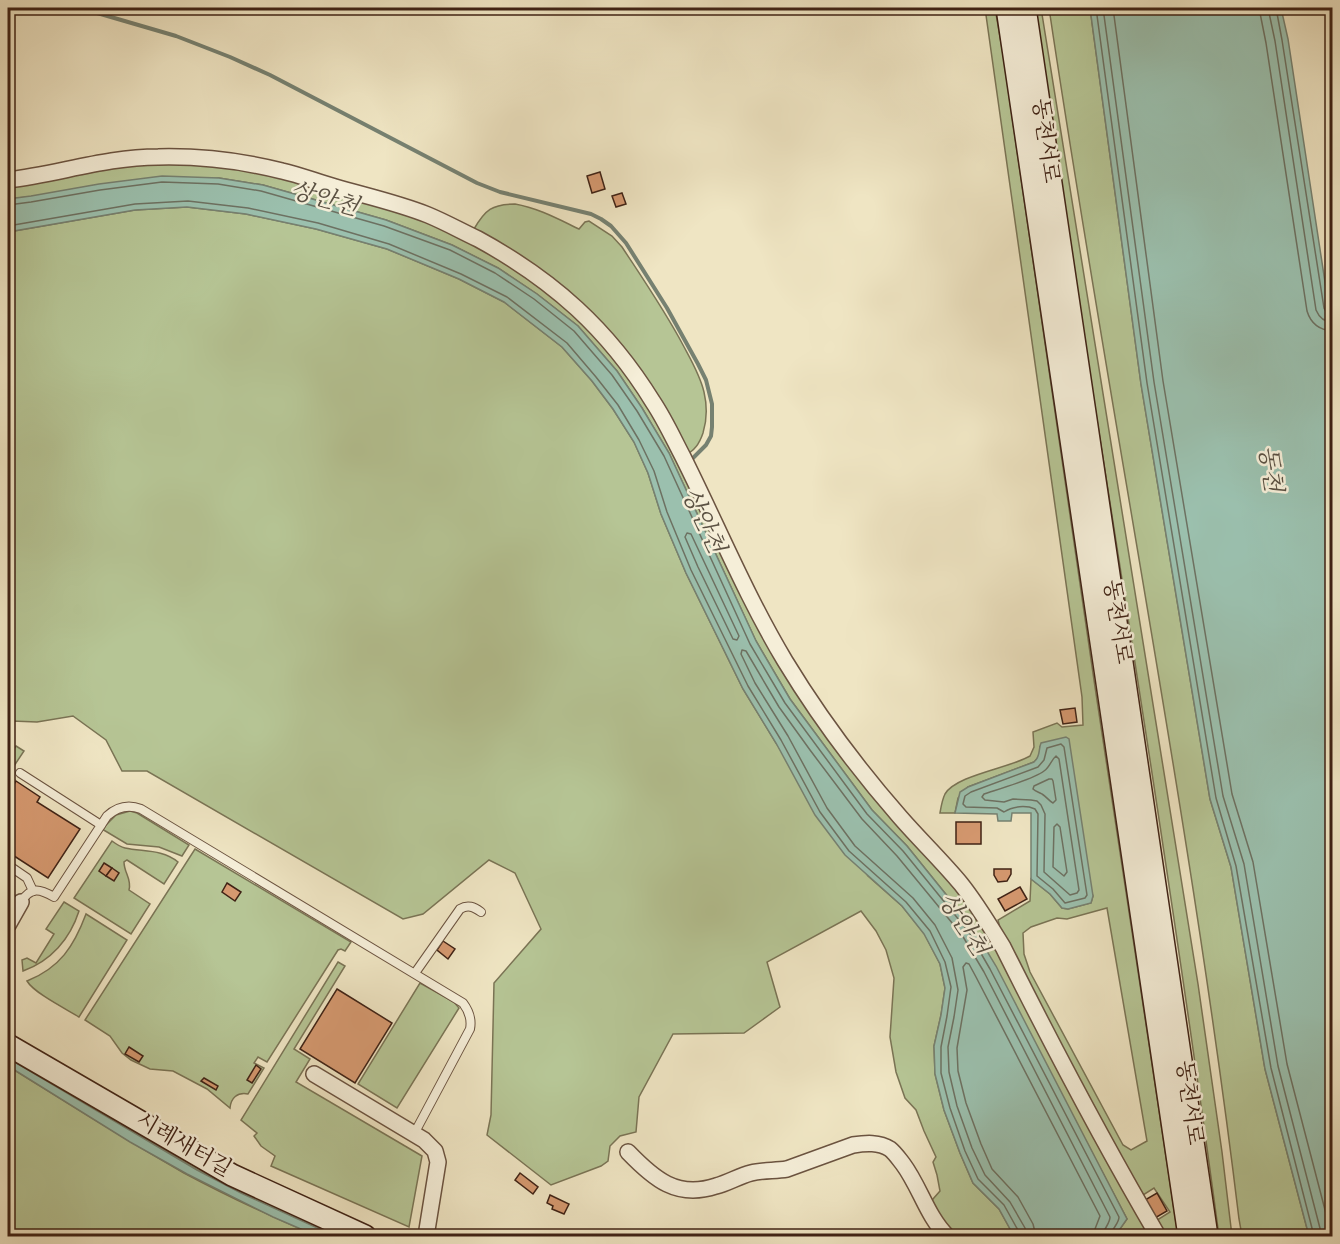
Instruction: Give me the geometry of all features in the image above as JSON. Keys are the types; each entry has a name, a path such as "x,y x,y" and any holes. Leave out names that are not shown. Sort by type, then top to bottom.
{"main road":[{"name":"동천서로","path":"1007,8 1190,1236"},
{"name":"동천서로","path":"1025,8 1207,1236"},
{"name":"시례새터길","path":"8,1045 213,1164 365,1236"}],"street":[{"path":"8,180 142,157 222,160 274,169 431,216 522,265 570,302 615,348 653,401 697,483 761,617 784,659 815,707 863,773 964,887 989,924 1083,1102 1158,1236"},
{"path":"8,925 21,902"},
{"path":"314,1074 414,1134 435,1150 438,1158 426,1236"},
{"path":"628,1152 642,1167 667,1185 690,1190 717,1186 751,1173 787,1169 853,1145 863,1143 883,1146 892,1150 908,1170 931,1215 947,1236"}],"lane":[{"path":"20,773 101,825"},
{"path":"21,902 28,892 33,891 44,892 54,897 107,816 116,809 127,806 137,807 463,1002 470,1015 471,1024 468,1034 414,1134"},
{"path":"8,865 27,878 33,891"},
{"path":"415,973 460,909 469,906 481,912"}],"shaded area":[{"path":"985,8 995,8 1003,54 1178,1236 1161,1236 1154,1222 1170,1212 1154,1188 1140,1197 1002,936 998,920 1030,901 1031,879 1050,894 1062,908 1068,909 1091,903 1093,896 1040,746 1039,755 1034,762 968,787 958,798 955,813 940,813 944,796 951,787 971,777 1030,756 1034,747 1033,732 1057,723 1062,727 1083,725 1082,697","holes":["1107,908 1147,1141 1131,1150 1123,1145 1030,972 1024,954 1023,933 1031,927 1057,918 1067,919"]},
{"path":"1033,8 1041,8 1198,984 1232,1236 1219,1236 1152,775"},
{"path":"1049,8 1090,8 1141,384 1210,799 1231,867 1265,1069 1309,1236 1242,1236 1197,915"},
{"path":"148,161 253,169 396,208 464,236 567,304 636,381 767,635 976,913 1155,1236 1115,1236 1127,1219 973,928 907,846 872,810 790,699 756,641 669,453 617,371 578,326 537,294 498,268 452,245 386,220 263,185 219,178 8,199 8,184"},
{"path":"515,204 540,211 579,229 589,221 612,236 622,247 676,332 702,386 706,402 705,423 700,440 692,451 686,454 636,369 474,229 490,209 500,205"},
{"path":"187,207 246,214 316,229 387,249 459,279 504,302 562,347 592,381 634,442 686,573 743,689 776,743 868,876 902,906 924,933 940,964 945,988 934,1046 935,1074 944,1110 973,1183 999,1209 1014,1236 956,1236 936,1214 931,1203 940,1191 933,1162 936,1157 916,1110 905,1098 896,1072 890,1037 894,978 886,950 876,931 861,911 767,962 780,1007 744,1033 673,1034 639,1097 636,1132 620,1136 610,1146 608,1161 601,1166 551,1185 487,1135 491,1115 494,983 541,929 515,873 489,860 423,914 403,919 147,771 122,771 106,740 73,716 37,722 12,721 8,723 8,232 135,210"},
{"path":"16,746 24,751 8,775 8,758"},
{"path":"8,775 15,780 8,792"},
{"path":"130,811 189,845 182,856 159,847 127,844 102,829 116,815"},
{"path":"112,841 123,848 166,855 178,862 164,884 127,860 124,862 129,890 150,904 131,934 74,898"},
{"path":"195,849 351,942 345,951 338,950 267,1062 258,1057 254,1063 264,1068 248,1094 235,1097 230,1108 207,1089 173,1071 150,1069 131,1060 122,1053 110,1036 85,1020"},
{"path":"64,902 79,911 65,940 51,955 23,971 22,960 27,958 36,963 54,934 46,929"},
{"path":"86,914 127,940 79,1017 43,996 27,981 39,976 57,963 71,946"},
{"path":"338,962 345,966 294,1049 310,1059 296,1082 422,1156 409,1227 271,1166 275,1156 261,1146 254,1136 257,1133 241,1120"},
{"path":"420,983 454,1002 459,1008 397,1108 358,1084"},
{"path":"8,1053 346,1236 335,1236 197,1170 8,1058"},
{"path":"8,1066 184,1173 317,1236 8,1236"}],"water":[{"name":"동천","path":"1090,8 1281,8 1288,39 1332,328 1332,1236 1309,1236 1265,1069 1231,867 1210,799 1141,384"},
{"name":"상안천","path":"162,176 219,178 263,185 386,220 452,245 498,268 537,294 578,326 617,371 669,453 756,641 790,699 872,810 907,846 973,928 996,966 1127,1219 1115,1236 1014,1236 999,1209 973,1183 944,1110 935,1074 934,1046 945,988 940,964 924,934 902,906 845,855 815,815 776,743 743,689 686,573 634,442 592,381 562,347 504,302 459,279 387,249 316,229 246,214 187,207 135,210 8,232 8,199"},
{"path":"1066,737 1069,739 1093,896 1091,903 1068,909 1062,908 1050,894 1031,879 1031,813 1012,813 1011,821 998,821 997,814 955,813 960,792 1034,762 1041,743"},
{"path":"8,1058 197,1170 335,1236 317,1236 187,1174 130,1142 8,1066"}],"building":[{"path":"600,172 605,189 592,193 587,176"},
{"path":"622,193 626,204 616,207 612,196"},
{"path":"1075,708 1077,722 1063,724 1060,710"},
{"path":"16,781 40,797 37,802 80,829 48,878 8,852 8,794"},
{"path":"956,822 981,822 981,844 956,844"},
{"path":"104,863 112,868 106,876 99,871"},
{"path":"112,868 119,873 114,881 106,876"},
{"path":"994,869 1011,869 1011,874 1007,881 998,882"},
{"path":"227,883 241,892 235,901 222,892"},
{"path":"1020,887 1027,899 1005,911 998,899"},
{"path":"443,941 455,949 448,959 437,950"},
{"path":"337,989 392,1023 355,1083 300,1049"},
{"path":"129,1047 143,1056 139,1062 125,1054"},
{"path":"256,1065 261,1069 252,1083 247,1080"},
{"path":"204,1078 218,1086 216,1090 201,1081"},
{"path":"520,1173 538,1187 533,1194 515,1180"},
{"path":"1157,1193 1167,1211 1155,1218 1145,1200"},
{"path":"550,1195 569,1204 564,1214 552,1209 553,1206 547,1203"}],"waterway":[{"path":"80,8 176,36 230,57 270,75 477,183 500,192 591,214 611,226 626,243 667,308 706,380 712,404 711,436 706,445 692,459"}]}
